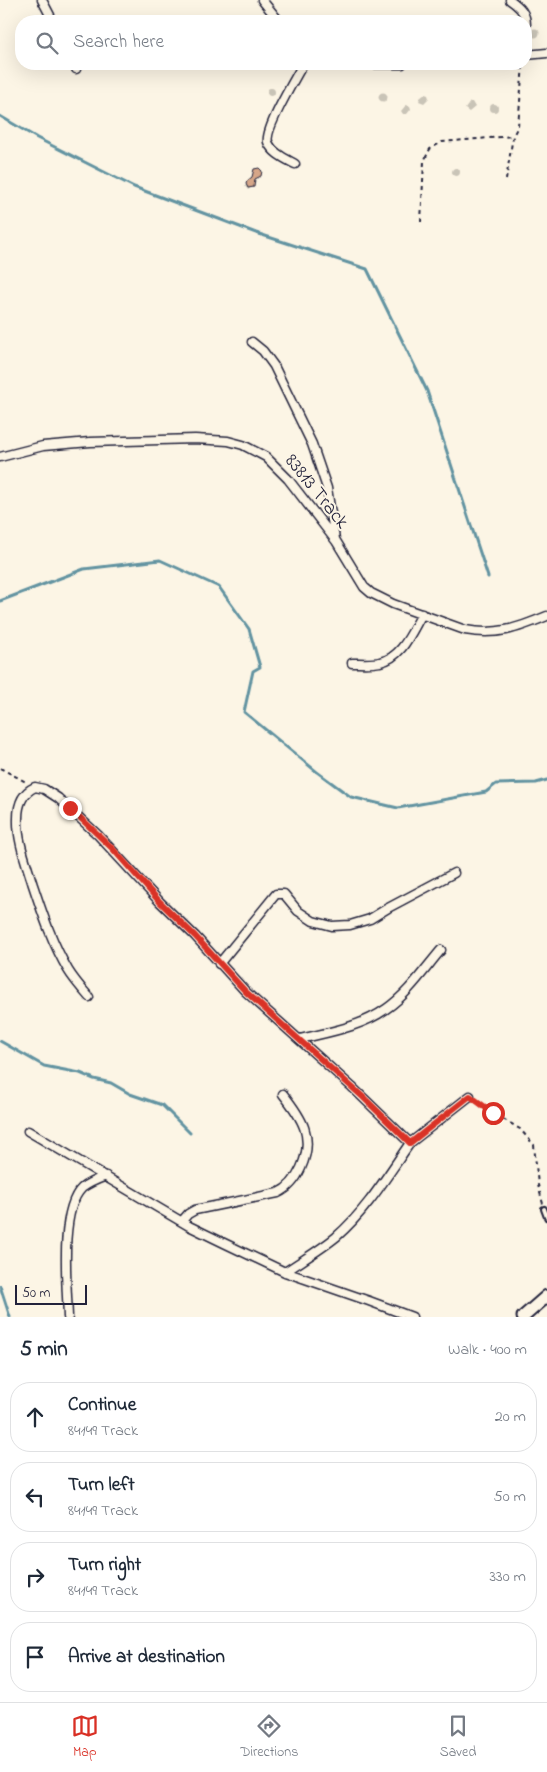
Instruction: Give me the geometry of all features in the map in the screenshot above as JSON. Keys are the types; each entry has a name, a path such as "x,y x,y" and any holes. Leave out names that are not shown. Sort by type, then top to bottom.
{"street":[{"path":"42,0 50,15"},
{"path":"262,0 275,15"},
{"path":"510,0 522,10 524,15"},
{"path":"532,54 547,53"},
{"path":"295,164 273,149 268,142 268,136 277,112 300,70"},
{"path":"252,342 263,351 274,366 312,444 327,488 336,541"},
{"name":"83813 Track","path":"0,457 43,446 90,442 196,439 228,441 243,445 257,451 288,479 336,541 364,587 371,593 393,604 465,630 493,633 513,629 547,616"},
{"path":"352,663 382,662 391,658 404,644 422,614"},
{"path":"90,997 69,971 54,944 38,901 20,842 18,819 20,803 25,793 35,787 44,789 58,798 98,835 246,992 300,1039 410,1143"},
{"path":"219,964 276,894 284,894 298,911 313,921 332,926 350,925 370,919 454,873"},
{"path":"300,1039 364,1022 386,1009 401,996 441,950"},
{"path":"182,1221 194,1210 278,1193 285,1190 293,1181 307,1154 308,1147 306,1131 302,1120 283,1094"},
{"path":"285,1272 335,1238 374,1194 410,1143 470,1096"},
{"path":"28,1131 224,1244 285,1272 369,1300 412,1317"},
{"path":"68,1317 66,1232 72,1204 82,1188 106,1176"},
{"path":"523,1317 547,1296"}],"lane":[{"path":"544,1209 547,1216"}],"path":[{"path":"506,180 513,136 518,126 523,70"},
{"path":"421,222 424,161 430,149 442,142 513,136"},
{"path":"0,768 35,787"},
{"path":"470,1096 493,1113 520,1129 534,1144 538,1184 544,1209"}],"building":[{"path":"259,168 262,171 261,176 255,179 254,187 248,188 247,181 252,177 254,169"}],"waterway":[{"path":"0,116 37,138 134,187 256,233 367,269 427,391 488,577"},
{"path":"0,601 84,569 160,560 219,587 249,629 260,667 253,671 244,712 317,772 351,797 398,808 486,792 496,784 536,783 547,780"},
{"path":"0,1041 44,1066 80,1073 111,1083 130,1094 162,1105 190,1133"},
{"path":"0,1286 10,1317"}],"route":[{"path":"70,808 112,848 160,902 195,936 246,992 363,1097 410,1143 470,1096 493,1113"}]}
